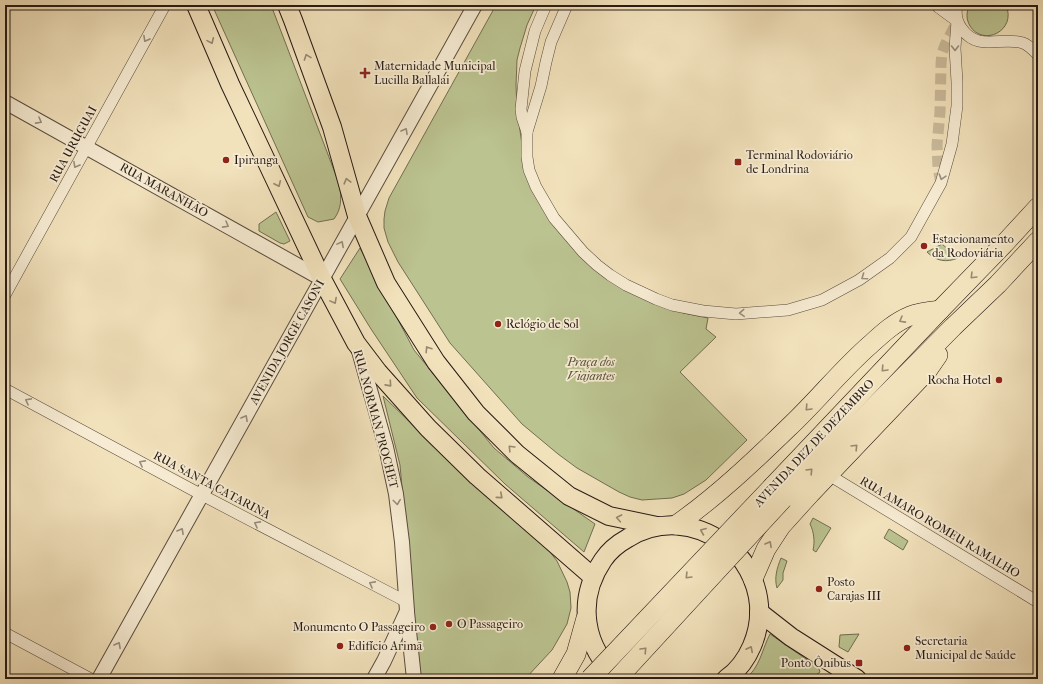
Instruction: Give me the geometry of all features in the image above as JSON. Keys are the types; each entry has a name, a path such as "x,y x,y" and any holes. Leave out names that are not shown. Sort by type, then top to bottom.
{"highway":[{"name":"AVENIDA DEZ DE DEZEMBRO","path":"617,679 778,493 940,310 1038,207"},
{"name":"AVENIDA DEZ DE DEZEMBRO","path":"590,679 778,493 998,284 1038,241"},
{"path":"676,525 697,511 748,466 789,427 854,359 890,327 910,316 930,310 940,310"},
{"path":"753,579 766,549 781,526 927,371 937,359 953,326"},
{"path":"562,679 576,654 586,618"}],"main road":[{"path":"196,5 230,84 322,279 356,343 378,372 428,428 477,476 593,577"},
{"path":"287,5 332,127 357,216 386,283 436,362 476,413 517,454 569,496 609,516 657,526"},
{"path":"620,679 611,671 599,655 590,637 586,618 587,597 593,577 604,559 618,544 637,532 657,526 676,525 696,528 714,535 730,547 743,562 753,579 758,596 759,612 757,630 751,647 742,663 726,679"},
{"path":"759,612 791,637 857,679"}],"street":[{"name":"RUA URUGUAI","path":"5,295 165,5"},
{"name":"AVENIDA JORGE CASONI","path":"99,679 475,5"},
{"path":"527,132 521,109 525,71 535,31 546,5"},
{"path":"567,5 552,42 527,132 527,157 536,187 554,218 582,252 596,265 626,285 672,305 703,312 736,314 788,310 806,306 822,300 859,280 890,258 911,237 941,183 952,144 957,106 955,48 957,21 956,5"},
{"path":"937,5 957,21 962,30 969,37 978,41 1018,42 1026,44 1038,55"},
{"name":"RUA MARANHÃO","path":"5,102 322,279"},
{"name":"RUA NORMAN PROCHET","path":"356,343 386,448 396,494 402,542 407,607 384,661 374,679"},
{"name":"RUA SANTA CATARINA","path":"5,389 407,607"},
{"name":"RUA AMARO ROMEU RAMALHO","path":"829,475 1038,602"},
{"path":"407,607 414,679"},
{"path":"5,633 90,679"}],"green space":[{"path":"212,5 271,5 340,186 340,207 334,219 318,222 308,217"},
{"name":"Praça dos Viajantes","path":"496,5 536,5 527,25 517,60 516,85 517,109 523,152 534,192 584,257 683,313 708,318 706,329 716,337 680,372 747,440 706,480 684,494 672,498 642,500 630,497 577,468 522,424 450,343 398,262 388,242 384,228 384,219 389,198"},
{"path":"970,5 1006,5 1008,14 1007,22 1003,29 990,35 983,35 976,32 970,26 967,18"},
{"path":"276,212 290,241 284,244 259,231 259,224"},
{"path":"942,244 958,258 945,261 934,257 927,252"},
{"path":"360,248 414,350 494,448 528,477 595,524 584,552 505,484 417,398 340,279"},
{"path":"383,396 455,466 543,543 557,561 570,592 571,608 567,624 552,650 525,679 419,679 400,465"},
{"path":"813,518 831,528 816,552 813,550 814,537 810,524"},
{"path":"889,529 908,541 903,550 884,538"},
{"path":"781,558 787,561 783,573 783,580 777,588 776,573"},
{"path":"770,634 816,666 820,672 813,677 801,675 766,679 745,679 750,675 757,664"},
{"path":"859,634 848,652 839,647 840,635"}],"tunnel":[{"path":"941,183 938,168 937,145 940,112 942,53 957,22"}],"place":[{"name":"Maternidade Municipal Lucilla Ballalai","path":"365,73"},
{"name":"Ipiranga","path":"226,160"},
{"name":"Terminal Rodoviário de Londrina","path":"738,162"},
{"name":"Estacionamento da Rodoviária","path":"924,246"},
{"name":"Relógio de Sol","path":"498,324"},
{"name":"Rocha Hotel","path":"999,380"},
{"name":"Posto Carajas III","path":"819,589"},
{"name":"O Passageiro","path":"449,624"},
{"name":"Monumento O Passageiro","path":"433,627"},
{"name":"Edifício Arimã","path":"340,646"},
{"name":"Secretaria Municipal de Saúde","path":"907,648"},
{"name":"Ponto Ônibus","path":"859,663"}]}
